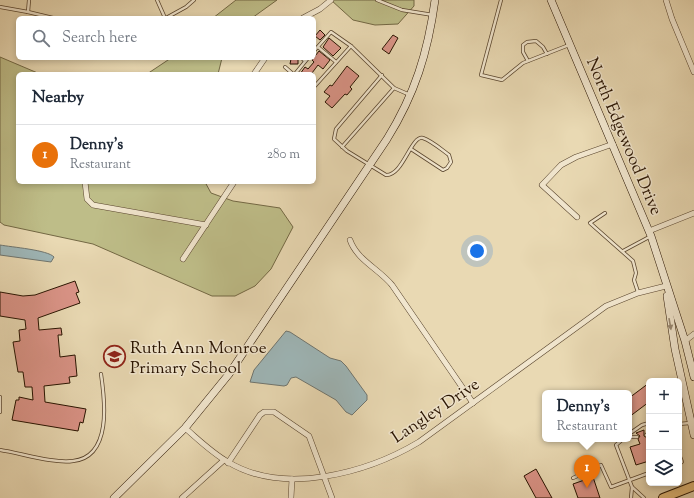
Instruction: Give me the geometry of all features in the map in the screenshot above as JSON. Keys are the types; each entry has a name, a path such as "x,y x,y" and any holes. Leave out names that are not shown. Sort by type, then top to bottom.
{"main road":[{"path":"663,498 694,486"}],"street":[{"path":"307,16 320,9 331,0"},
{"path":"114,498 185,428 228,374 394,127 411,96 426,52 435,0"},
{"name":"North Edgewood Drive","path":"551,0 650,234 685,341 694,378"},
{"path":"666,0 672,19 694,72"},
{"path":"255,72 264,60"},
{"path":"577,217 542,185 561,165 576,157 613,144"},
{"path":"85,184 86,198 93,205 206,225"},
{"path":"183,259 233,184"},
{"path":"650,234 694,213"},
{"path":"350,240 357,254 384,275 392,285 473,402"},
{"name":"North Edgewood Drive","path":"666,286 668,313 690,423 694,435"},
{"name":"Langley Drive","path":"185,428 226,461 256,473 292,479 325,478 406,450 606,306 638,293 666,286"},
{"path":"685,341 694,334"},
{"path":"182,498 226,461 260,415 269,411 309,436 332,498"},
{"path":"291,498 292,479"}],"lane":[{"path":"28,12 29,0"},
{"path":"157,0 165,16"},
{"path":"170,16 180,11 194,0"},
{"path":"377,0 402,10 433,15"},
{"path":"502,0 481,75 502,80 510,72 528,61 570,44"},
{"path":"0,7 45,16"},
{"path":"316,48 332,32 351,46 394,88 411,96"},
{"path":"528,61 523,52 523,45 527,42 536,41 543,47 547,54"},
{"path":"318,46 336,62"},
{"path":"316,85 351,46"},
{"path":"296,72 305,61"},
{"path":"285,67 291,72"},
{"path":"382,75 336,129 334,139 342,147 383,174 393,174 410,149 417,140 422,138 450,155 451,162 447,168 443,170 410,149"},
{"path":"342,147 394,88"},
{"path":"605,213 590,223 633,261 636,273 634,280 638,293"},
{"path":"623,251 650,234"},
{"path":"0,450 72,462 87,456 94,450 98,442 105,416 101,374"},
{"path":"0,397 0,412"},
{"path":"632,432 642,424 646,423"},
{"path":"682,424 690,423"},
{"path":"632,437 637,437"},
{"path":"620,442 616,445 632,487 644,498"},
{"path":"573,478 601,465 611,487 646,475"},
{"path":"631,498 632,487"}],"shaded area":[{"path":"236,0 277,0 255,16 216,16"},
{"path":"331,0 414,0 414,6 398,24 375,25 353,20"},
{"path":"0,57 35,72 16,72 16,184 206,184 211,193 233,201 280,208 293,227 271,269 255,286 235,296 212,296 93,244 4,225 0,222"},
{"path":"168,60 222,60 218,72 150,72"}],"water":[{"path":"0,245 45,252 54,257 51,262 0,255"},
{"path":"286,331 290,332 330,358 341,361 346,366 367,395 367,400 352,415 346,412 336,400 296,377 291,378 287,385 284,386 250,382 254,370"}],"building":[{"path":"320,30 325,35 320,40 316,37"},
{"path":"393,35 398,38 389,54 382,49"},
{"path":"329,38 341,48 333,56 323,47"},
{"path":"319,51 330,60 323,69 318,65 313,72 301,72 305,67 308,69 314,62 312,60 316,60 316,55"},
{"path":"291,60 298,60 298,64 290,64"},
{"path":"347,66 359,76 350,87 352,89 347,95 345,94 332,108 325,102 330,96 324,92 330,85 332,86"},
{"path":"75,281 79,292 76,293 80,303 38,318 39,330 61,328 62,335 58,335 60,357 75,355 77,376 69,377 70,383 44,386 45,402 86,409 83,423 80,422 78,431 12,420 16,400 19,400 19,397 33,400 32,387 25,387 23,372 18,372 13,342 20,341 19,330 26,329 25,320 0,316 0,292 23,296 35,295"},
{"path":"646,385 646,404 632,415 632,396"},
{"path":"644,430 644,436 646,437 646,462 636,465 630,447 640,444 638,439 640,436 636,433"},
{"path":"536,469 552,498 536,498 524,476"},
{"path":"593,477 600,498 578,498 573,484"}],"place":[{"name":"Ruth Ann Monroe Primary School","path":"115,357"},
{"name":"Denny's","path":"587,488"}]}
